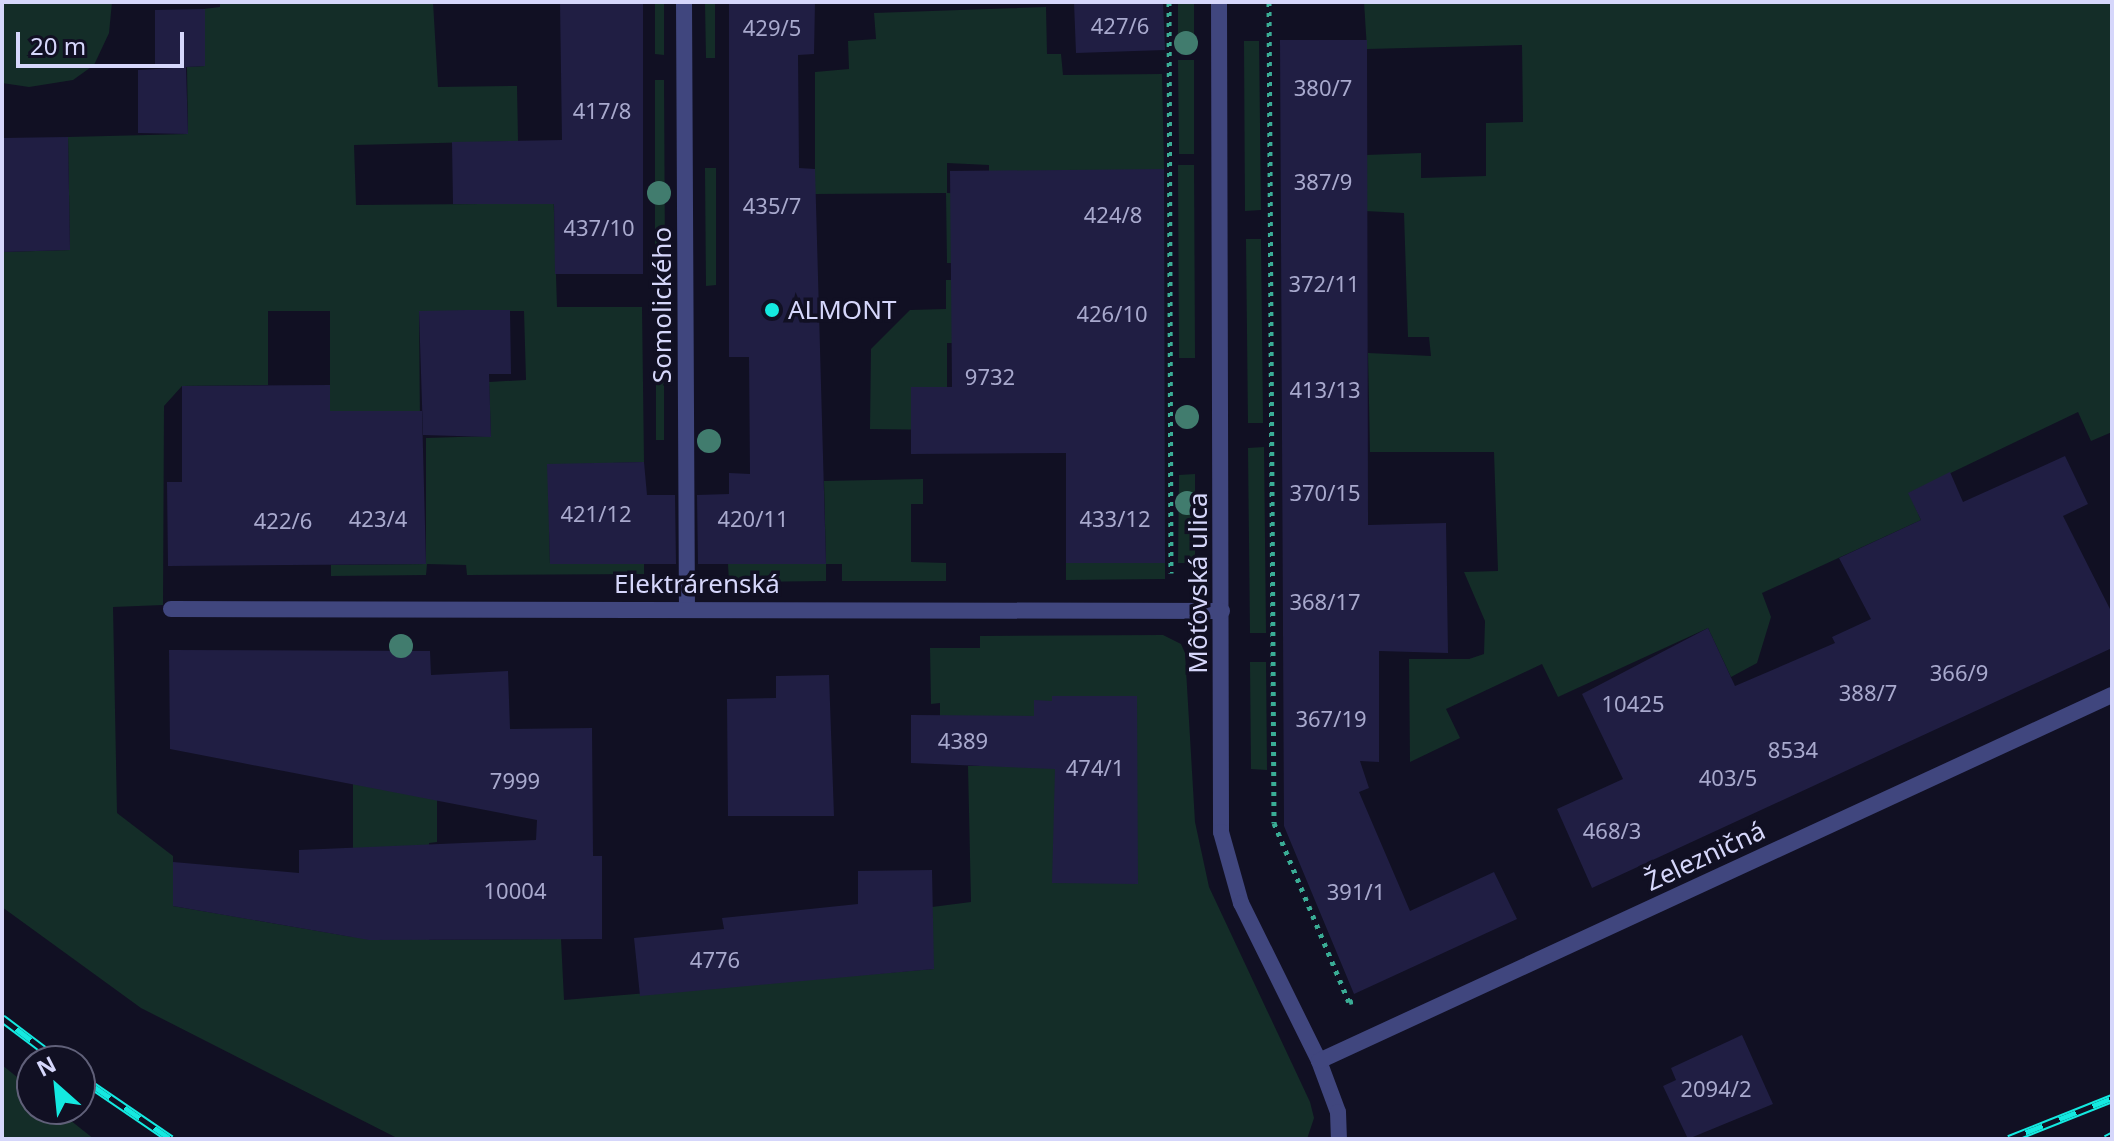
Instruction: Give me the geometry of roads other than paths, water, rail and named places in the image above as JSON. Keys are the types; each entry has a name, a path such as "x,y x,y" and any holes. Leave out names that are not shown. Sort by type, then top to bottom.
{"street":[{"name":"Somolického","path":"684,2 687,607"},
{"name":"Môťovská ulica","path":"1219,2 1221,832 1227,868 1319,1061 1338,1112 1339,1139"},
{"name":"Elektrárenská","path":"171,609 687,607 1222,611"},
{"name":"Železničná","path":"1319,1061 2112,695"}],"railway":[{"path":"2,1018 38,1045"},
{"path":"96,1088 171,1139"},
{"path":"2009,1139 2112,1098"},
{"path":"2106,1139 2112,1136"}],"place":[{"name":"ALMONT","path":"772,310"}]}
